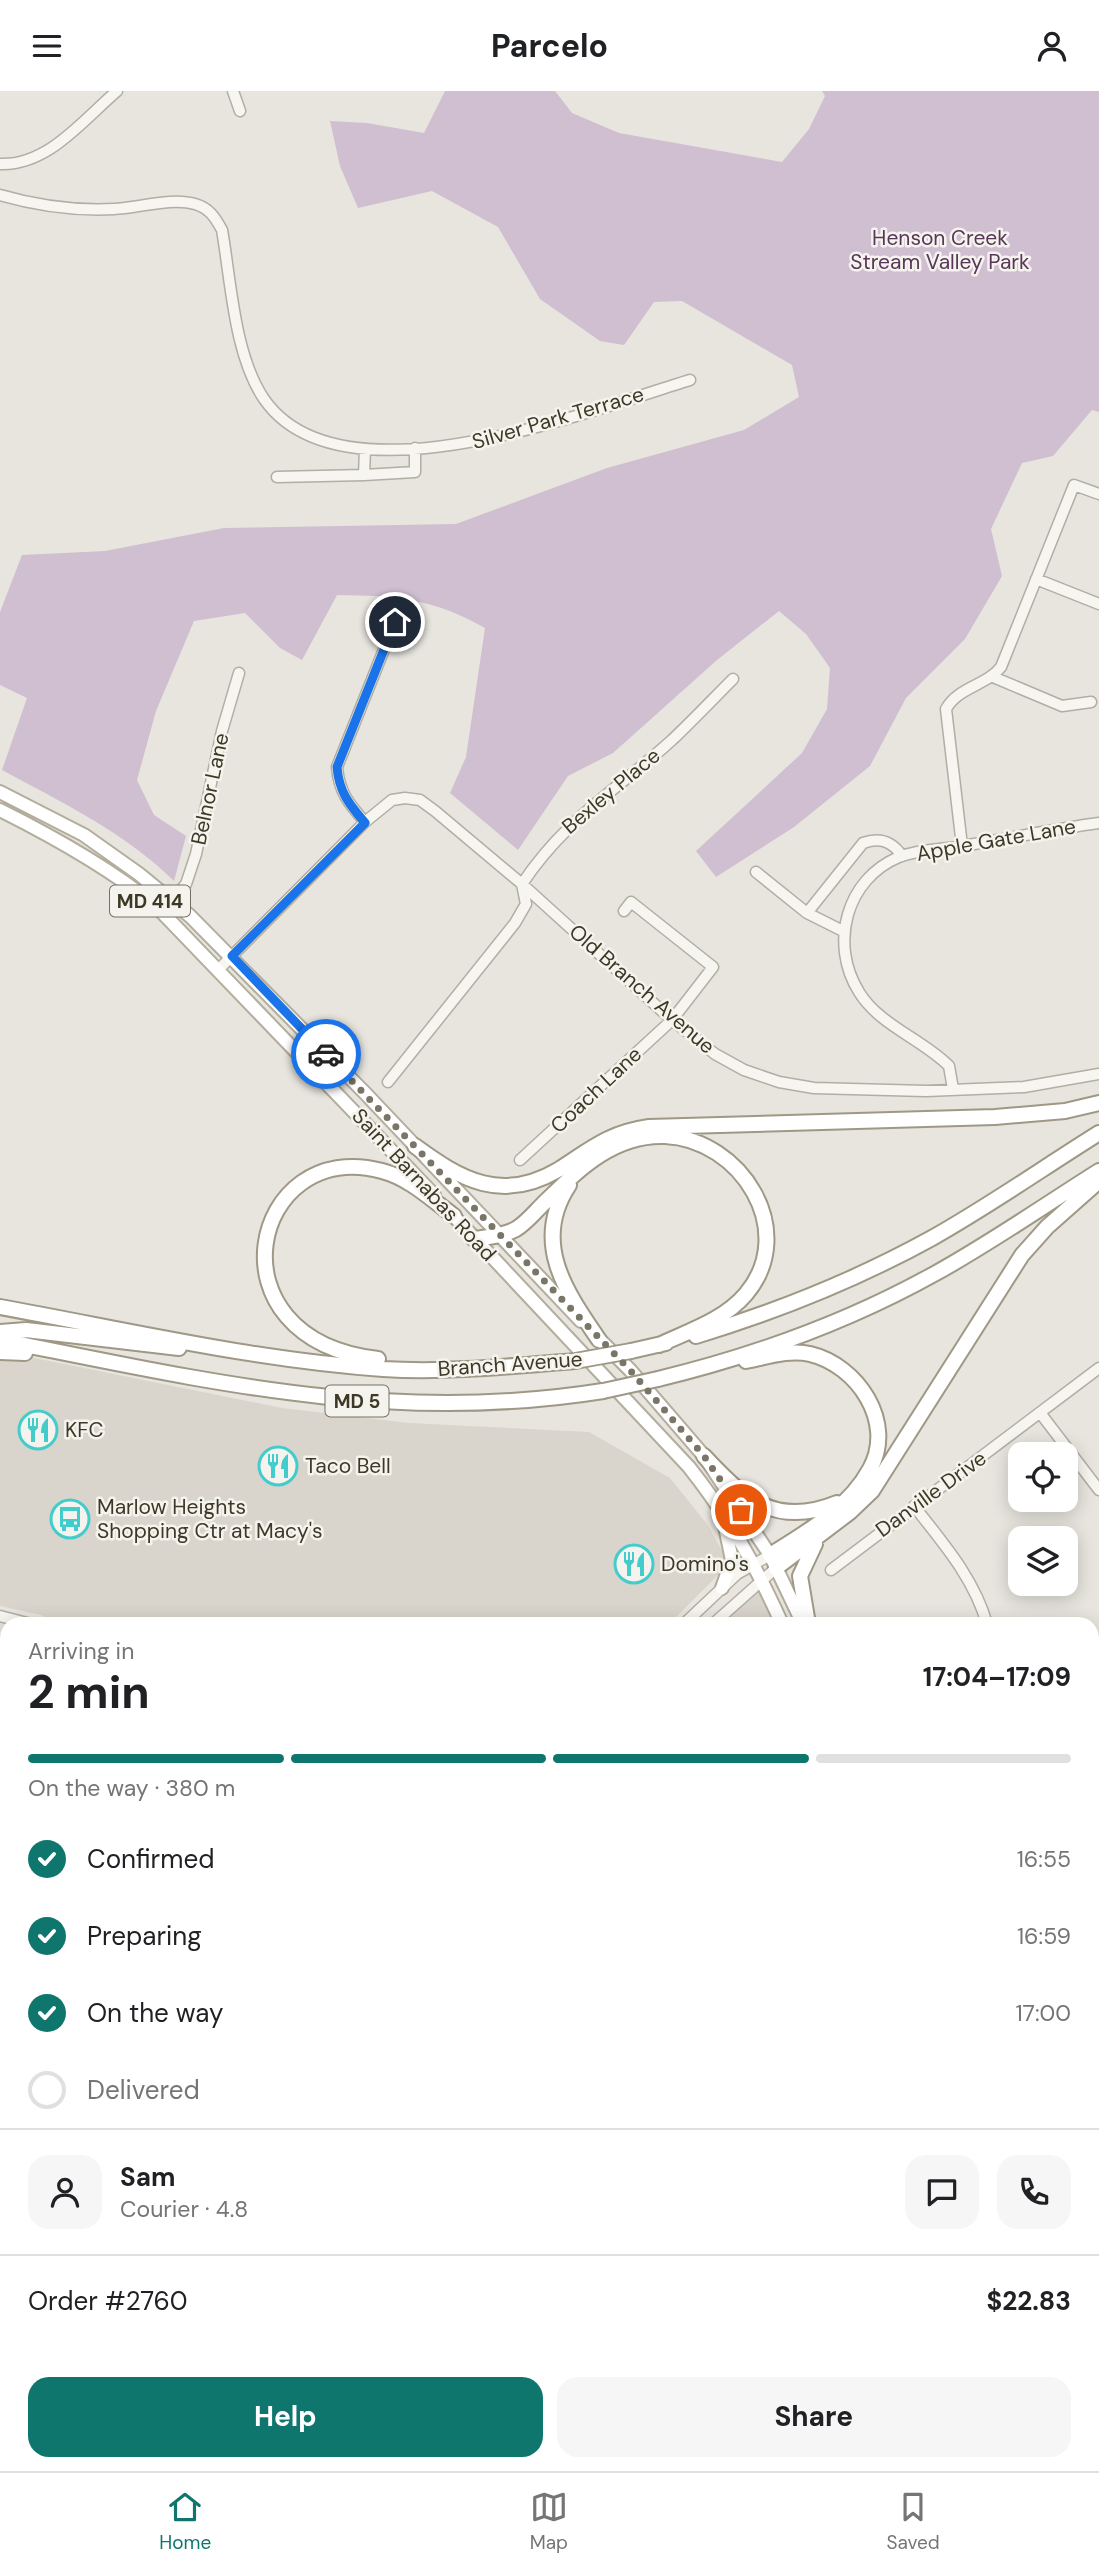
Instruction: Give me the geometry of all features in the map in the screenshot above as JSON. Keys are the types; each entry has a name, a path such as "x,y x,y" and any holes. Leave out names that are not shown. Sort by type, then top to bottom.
{"highway":[{"path":"415,1146 455,1174 494,1187 512,1186 542,1178 603,1139 649,1127 995,1117 1065,1111 1099,1103"},
{"name":"Branch Avenue","path":"0,1307 233,1351 384,1369 470,1368 575,1361 659,1345 767,1315 894,1258 987,1205 1099,1133"},
{"path":"474,1239 500,1235 516,1229 585,1165 600,1153 620,1144 666,1136 690,1141 732,1164 749,1181 760,1200 766,1248 758,1274 747,1293 715,1319 659,1345"},
{"path":"585,1165 562,1197 554,1220 553,1245 562,1283 599,1340"},
{"path":"454,1216 406,1180 381,1170 347,1167 325,1172 295,1188 273,1216 263,1251 264,1265 266,1281 279,1308 313,1338 345,1353 366,1358 449,1362 470,1368"},
{"name":"Branch Avenue","path":"0,1340 279,1393 352,1401 504,1403 603,1391 686,1372 798,1336 896,1293 937,1273 1099,1171"},
{"path":"773,1562 822,1534 872,1491 1022,1255 1047,1227 1099,1181"},
{"path":"0,1332 26,1330 158,1347 233,1351"},
{"path":"0,1352 113,1362"},
{"path":"686,1372 788,1353 807,1353 844,1370 859,1384 871,1403 877,1426 877,1448 872,1467 856,1491 773,1562"},
{"path":"704,1456 746,1496 772,1510 804,1513 836,1503 856,1491"},
{"path":"807,1617 800,1576 806,1558 822,1534"}],"main road":[{"name":"Saint Barnabas Road","path":"0,792 84,835 172,900 232,956 630,1370 704,1456 773,1562 800,1617"},
{"name":"Saint Barnabas Road","path":"0,810 48,835 139,892 219,969 689,1467 719,1504 755,1563 779,1617"},
{"path":"719,1504 732,1546 731,1564 722,1588"}],"street":[{"path":"0,164 16,165 52,148 117,91"},
{"path":"233,91 240,111"},
{"name":"Silver Park Terrace","path":"0,195 39,206 67,208 110,209 192,203 205,207 215,216 222,230 237,326 262,397 275,413 300,433 323,443 365,449 460,446 496,438 690,380"},
{"path":"277,477 415,473 415,448"},
{"path":"364,475 365,449"},
{"path":"962,846 949,755 946,709 962,692 993,677 1009,654 1074,485 1099,494"},
{"path":"1037,579 1099,604"},
{"path":"219,969 365,823 344,798 339,787 337,767 395,622"},
{"name":"Belnor Lane","path":"172,900 186,884 196,854 222,731 239,673"},
{"path":"993,677 1062,706 1091,702"},
{"name":"Bexley Place","path":"522,884 566,827 672,740 733,679"},
{"name":"Old Branch Avenue","path":"365,823 391,800 419,800 522,884 672,1020 715,1054 744,1070 779,1082 814,1088 926,1091 1024,1087 1099,1074"},
{"name":"Apple Gate Lane","path":"843,931 848,913 863,884 879,869 902,856 1099,823"},
{"path":"807,913 863,843 883,840 893,845 902,856"},
{"path":"756,872 807,913 843,931 844,953 858,991 890,1022 948,1066 953,1089"},
{"path":"388,1082 520,917 526,904 522,884"},
{"name":"Coach Lane","path":"520,1160 672,1020 713,967 631,902 624,911"},
{"name":"Danville Drive","path":"831,1570 1099,1368"},
{"path":"1041,1414 1099,1490"},
{"path":"914,1506 960,1566 975,1591 984,1617"},
{"path":"691,1617 722,1588 755,1563 773,1562"},
{"path":"721,1617 762,1579 773,1562"}],"shaded area":[{"path":"0,1351 282,1408 409,1423 589,1432 670,1478 707,1524 724,1554 723,1570 676,1617 44,1617 0,1606"},
{"path":"761,1589 771,1617 730,1617"}],"green space":[{"name":"Henson Creek Stream Valley Park","path":"445,91 555,91 572,113 619,133 782,162 809,129 825,96 822,91 1099,91 1099,412 1092,410 1053,456 1022,463 991,529 1002,576 965,639 906,698 870,766 794,827 716,877 696,851 802,753 827,709 830,668 806,634 779,611 717,660 613,753 568,776 518,850 450,793 466,757 485,628 448,610 414,601 378,596 337,595 302,660 280,648 245,613 194,621 156,711 137,780 154,815 186,836 174,881 114,833 2,770 27,698 0,685 0,612 22,555 105,551 224,528 456,524 607,468 744,430 799,397 792,365 682,301 654,302 624,345 600,341 540,299 498,227 432,191 358,208 340,166 330,121 367,123 424,133"}],"way so far":[{"path":"326,1054 630,1370 704,1456 741,1510"}],"place":[{"name":"KFC","path":"38,1430"},
{"name":"Taco Bell","path":"278,1466"},
{"name":"Marlow Heights Shopping Ctr at Macy's","path":"70,1519"},
{"name":"Domino's","path":"634,1564"}],"route":[{"path":"326,1054 232,956 365,823 344,798 339,787 337,767 360,702 395,622"}]}
